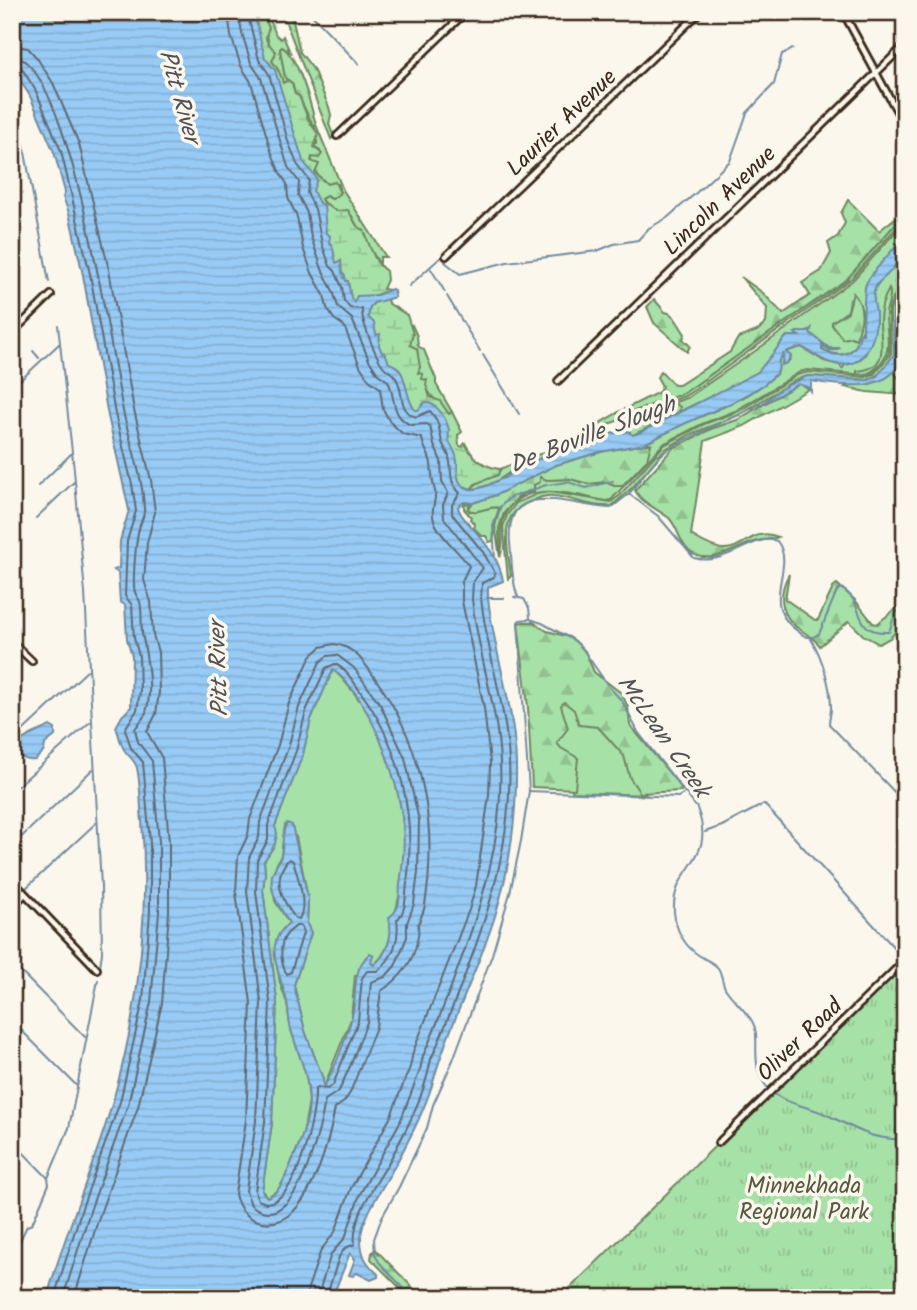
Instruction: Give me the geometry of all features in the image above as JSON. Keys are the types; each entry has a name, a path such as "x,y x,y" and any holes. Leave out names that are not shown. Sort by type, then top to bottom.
{"street":[{"path":"337,136 466,12"},
{"name":"Laurier Avenue","path":"446,256 700,12"},
{"path":"843,12 905,126"},
{"name":"Lincoln Avenue","path":"558,381 905,45"},
{"path":"13,329 51,295"},
{"path":"12,642 32,661"},
{"path":"12,880 97,968"},
{"path":"12,906 25,894"},
{"name":"Oliver Road","path":"718,1143 905,960"}],"green space":[{"path":"225,12 262,12 269,28 266,39 276,52 272,61 283,83 288,80 292,83 295,94 299,96 309,121 318,134 314,147 322,154 319,158 312,157 311,161 319,164 315,173 327,184 335,182 340,193 332,199 326,196 321,199 336,211 348,210 357,226 364,230 375,258 386,271 387,280 383,289 390,290 346,305"},
{"path":"262,12 267,12 276,35 281,39 283,36 290,52 282,47 280,49 285,78 288,80 286,82 282,82 272,61 275,55"},
{"path":"282,12 291,12 300,52 313,69 329,107 329,124 332,132 337,134 331,139"},
{"path":"282,47 294,61 304,82 316,125 314,127 295,94 292,83 285,78 280,49"},
{"path":"316,125 343,190 386,257 380,257 380,265 368,245 365,233 357,226 352,216 336,211 321,199 326,196 332,199 340,193 338,184 327,184 312,166 313,158 320,151 313,145 317,144 314,127"},
{"path":"848,200 879,231 905,210 905,213 847,279 684,393 618,415 619,412 659,392 662,386 657,377 661,371 674,385 679,385 730,352 738,338 757,331 766,323 767,308 741,277 763,293 783,314 810,295 802,283 821,271 831,253 828,243 838,236 845,223 841,213"},
{"path":"905,213 905,218 852,278 696,389 685,396 601,425 600,423 619,412 618,415 621,416 683,393 847,279"},
{"path":"905,221 905,237 882,262 867,284 862,330 850,352 833,354 822,349 821,345 830,350 838,348 829,348 810,333 811,329 808,332 797,332 799,336 787,336 767,363 751,378 731,389 679,412 680,407 638,418 630,417 687,398 853,280","holes":["850,300 863,312 856,339 843,339 832,325 832,322 848,311"]},
{"path":"905,251 905,264 895,282 898,283 905,269 905,272 889,308 889,353 873,373 865,375 807,370 800,372 735,411 663,444 611,500 547,492 520,498 510,507 503,520 500,557 499,527 503,515 512,503 540,477 547,480 570,479 589,484 605,482 615,486 646,460 650,445 644,444 757,389 778,372 779,360 784,353 782,363 787,363 791,358 785,352 801,347 824,361 840,365 842,369 846,364 858,361 865,355 876,324 873,296 876,286"},
{"path":"905,276 905,284 893,308 894,355 879,374 868,380 809,376 795,380 739,415 691,434 664,450 632,488 612,506 597,506 550,496 521,507 513,514 507,532 511,576 508,579 503,527 507,515 516,503 550,492 611,502 664,445 704,424 739,411 797,375 808,372 866,377 874,374 891,354 890,310"},
{"path":"889,289 886,355 873,371 857,374 857,371 868,369 879,360 882,345 881,313"},
{"path":"853,293 860,304 860,327 856,339 843,339 832,322 848,312"},
{"path":"387,299 388,303 407,315 413,334 410,345 417,349 420,367 418,373 423,374 422,379 427,380 430,397 440,401 449,414 452,412 462,432 458,435 459,445 462,447 465,443 479,460 500,469 498,475 475,484 471,489 461,485 336,305"},
{"path":"654,299 665,312 674,317 685,334 683,339 690,346 687,352 654,323 647,307"},
{"path":"412,325 418,346 424,350 436,384 452,412 449,414 431,395 418,373 417,349 410,345 409,328"},
{"path":"893,371 905,386 904,395 845,387 850,384 868,385"},
{"path":"800,383 809,389 744,426 705,441 691,535 723,549 737,546 762,534 778,537 757,541 714,557 697,556 689,551 669,518 645,502 635,490 673,448 711,429 737,420"},
{"path":"676,404 680,407 679,412 633,435 630,434 628,420"},
{"path":"599,432 602,435 559,449 522,467 518,465 496,481 471,489 502,468"},
{"path":"651,444 647,460 622,486 605,482 589,484 570,479 547,480 540,477 540,482 534,485 534,492 521,494 504,513 499,528 500,557 495,526 500,508 475,511 467,509 473,503 496,495 556,465 600,452"},
{"path":"473,503 469,506 469,511 500,508 493,541 489,542 486,536 482,536 474,528 471,517 464,509 464,504"},
{"path":"789,574 785,599 815,620 818,620 837,584 855,600 873,623 877,624 905,601 905,622 890,638 879,644 863,635 849,621 820,646 785,614 782,594"},
{"path":"533,622 547,631 569,637 585,651 594,672 621,693 628,706 630,725 680,786 681,791 640,793 630,778 624,756 598,727 579,725 574,710 564,702 561,706 568,728 557,743 578,758 575,789 532,787 528,707 518,623"},
{"path":"333,669 354,693 371,719 385,749 401,812 404,844 402,876 388,945 375,965 371,963 355,976 351,1019 323,1089 323,1079 305,1031 294,985 311,933 307,924 308,898 296,837 285,826 281,855 272,875 275,901 289,923 275,954 291,1030 306,1074 309,1101 303,1135 285,1178 278,1190 267,1197 262,1191 272,1123 277,1001 263,890 264,861 275,844 275,826 303,754 311,719"},
{"path":"561,700 575,705 601,725 632,767 646,795 572,792 575,765 555,747"},
{"name":"Minnekhada Regional Park","path":"905,960 905,1298 560,1298"},
{"path":"375,1249 423,1298 410,1298 371,1259"}],"water":[{"name":"Pitt River","path":"12,12 254,12 265,58 275,70 303,161 317,179 313,191 319,203 324,205 326,233 330,236 329,243 332,244 336,263 341,261 342,273 345,275 343,279 345,277 348,281 351,298 354,302 357,296 377,295 392,289 394,291 395,297 374,303 370,307 368,317 374,323 376,335 380,334 379,345 382,353 385,352 389,363 400,370 415,410 425,402 437,408 443,416 456,456 459,480 464,487 470,489 484,487 507,477 559,449 602,435 627,431 633,435 639,433 758,372 787,336 799,336 795,333 797,332 808,332 811,329 810,333 829,348 841,348 830,350 822,345 822,350 846,354 855,347 860,334 863,334 868,279 905,237 898,262 878,283 875,290 876,323 872,342 868,350 855,362 846,365 830,363 801,347 786,352 791,356 787,363 782,365 784,353 779,360 778,372 765,384 731,403 644,444 600,452 556,465 496,495 473,503 464,502 458,507 491,552 503,581 488,587 488,598 515,743 512,841 500,898 488,936 441,1055 428,1097 362,1230 363,1254 378,1277 371,1280 357,1273 349,1275 355,1259 350,1253 332,1298 47,1298 122,1067 140,962 144,856 137,768 123,748 116,727 131,707 132,656 127,639 125,605 120,602 118,573 114,570 119,568 120,541 129,510 108,416 83,275 63,197 65,192 54,152 30,96 12,68","holes":["333,670 346,682 370,719 396,785 404,832 399,901 398,907 389,918 390,937 383,955 374,965 371,963 373,955 370,953 360,967 350,1024 336,1063 323,1088 323,1079 305,1031 294,985 311,933 307,924 308,898 292,825 287,823 281,856 273,873 272,889 289,923 281,932 274,950 290,1026 305,1073 309,1110 300,1142 284,1179 279,1188 267,1197 262,1191 272,1123 277,1001 263,890 264,861 275,844 275,826 303,754 311,719"]},
{"path":"905,284 899,315 903,353 898,366 889,376 865,385 836,385 811,381 811,391 798,384 759,406 782,388 807,376 868,380 877,376 894,355 893,308"},
{"path":"50,726 55,729 55,736 45,744 44,751 35,760 21,757 15,749 18,745"},
{"path":"905,1284 905,1298 843,1298 857,1291"}],"waterway":[{"path":"309,12 359,64"},
{"path":"694,23 704,12"},
{"path":"670,45 691,25"},
{"path":"660,55 668,48"},
{"path":"452,256 445,262 460,274 507,262 597,251 614,244 638,240 649,228 667,218 730,161 747,113 774,84 782,54 793,49"},
{"path":"648,67 657,58"},
{"path":"636,78 646,69"},
{"path":"845,106 875,78"},
{"path":"621,93 634,81"},
{"path":"599,114 618,95"},
{"path":"585,127 598,115"},
{"path":"12,121 22,136 49,282"},
{"path":"568,143 583,129"},
{"path":"554,157 566,146"},
{"path":"540,170 552,159"},
{"path":"518,192 538,173"},
{"path":"490,219 515,195"},
{"path":"455,253 487,223"},
{"path":"409,286 441,257"},
{"path":"431,269 445,292"},
{"path":"447,296 480,351"},
{"path":"14,335 37,312"},
{"path":"58,325 85,593 101,886 100,966"},
{"path":"12,388 60,343"},
{"path":"33,351 39,358"},
{"path":"483,355 519,414"},
{"path":"629,494 653,463 670,448 760,404"},
{"path":"38,486 72,453"},
{"path":"36,518 75,481"},
{"path":"495,559 493,526 499,508 509,498 546,485 568,482 586,488 613,481"},
{"path":"518,597 510,543 511,522 518,508 530,502 545,500 611,508 629,494 658,516 694,558 717,558 758,542 777,541 782,551 783,563 780,609 787,621 806,637 819,634 840,588 854,601 868,628 877,631 889,632 895,614 905,604"},
{"name":"McLean Creek","path":"514,597 524,599 530,617"},
{"name":"McLean Creek","path":"487,598 504,598"},
{"name":"McLean Creek","path":"413,1298 379,1262 375,1254 374,1239 382,1217 427,1128 433,1105 453,1060 492,955 510,893 529,791 518,622 520,620 530,619 542,623 575,641 582,648 622,701 638,732 697,808 702,826 702,841 698,853 679,884 675,896 675,919 685,943 718,968 725,988 752,1021 756,1036 757,1064 763,1082 786,1101 822,1113 873,1136 905,1141"},
{"path":"811,639 828,681 831,699 829,724 905,803"},
{"path":"12,741 88,670"},
{"path":"12,791 90,722"},
{"path":"12,846 93,769"},
{"path":"529,791 678,797 686,792"},
{"path":"705,832 764,804 898,952"},
{"path":"25,889 96,823"},
{"path":"17,881 34,898"},
{"path":"12,902 20,893"},
{"path":"38,903 76,943"},
{"path":"12,911 19,904"},
{"path":"15,966 85,1037"},
{"path":"12,1257 27,1226 32,1224 69,1128 98,980"},
{"path":"12,1021 77,1086"},
{"path":"12,1073 15,1076"},
{"path":"12,1141 48,1178"}],"water label":[{"name":"De Boville Slough","path":"592,434"}]}
